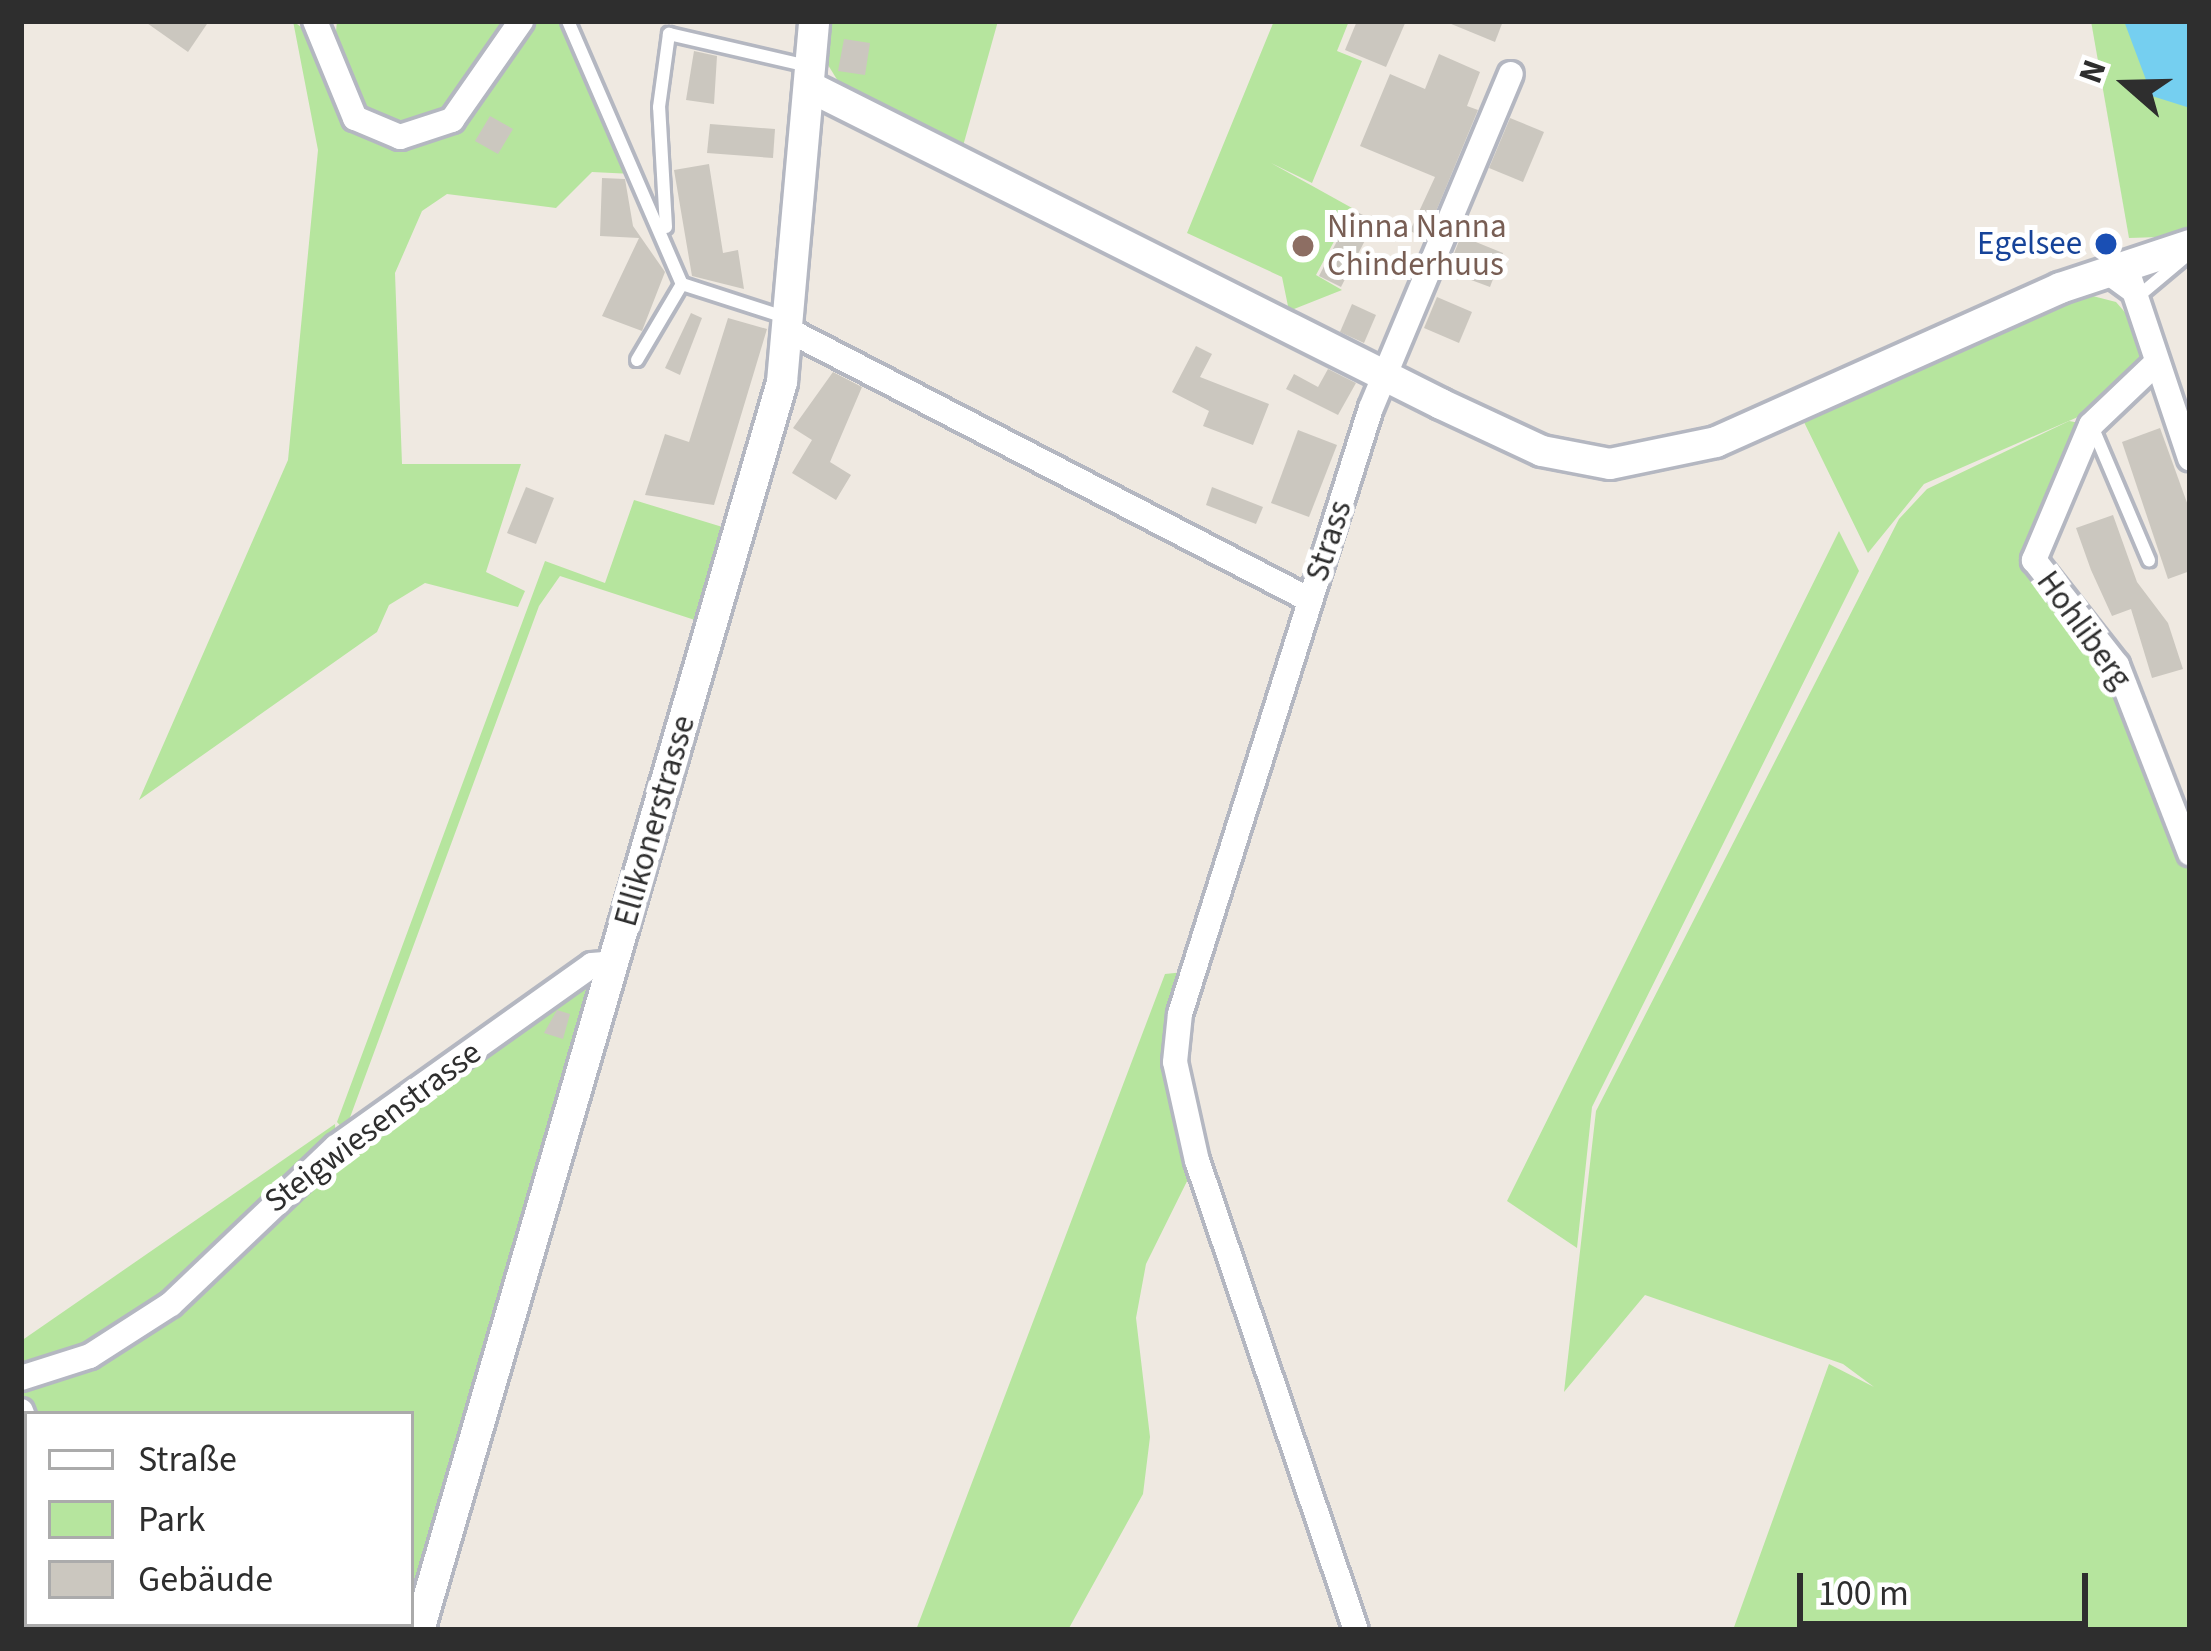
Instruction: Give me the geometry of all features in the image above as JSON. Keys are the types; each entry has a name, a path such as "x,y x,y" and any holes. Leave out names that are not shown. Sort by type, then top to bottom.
{"street":[{"path":"315,21 355,118 400,136 452,121 520,21"},
{"name":"Ellikonerstrasse","path":"423,1619 793,325 814,21"},
{"name":"Strass","path":"793,325 1310,600 1386,376 1511,74"},
{"path":"810,77 1386,376 1542,451 1642,462 1716,442 2113,269 2186,248"},
{"path":"2113,269 2138,298 2155,364 2190,458"},
{"name":"Hohliberg","path":"2155,364 2091,425 2034,560 2117,665 2190,853"},
{"path":"1310,600 1180,1014 1175,1062 1197,1161 1356,1630"},
{"name":"Steigwiesenstrasse","path":"21,1378 90,1356 171,1304 336,1147 592,965 614,963"}],"lane":[{"path":"568,21 666,235 682,284 637,360"},
{"path":"666,235 658,107 667,28 810,77"},
{"path":"2138,298 2186,248"},
{"path":"682,284 793,325"},
{"path":"2091,425 2149,560"}],"green space":[{"path":"293,21 334,52 337,21 562,21 633,174 592,172 556,208 447,194 422,211 395,273 402,464 521,464 486,572 525,591 518,607 425,583 389,605 377,632 139,800 288,460 318,150"},
{"path":"822,21 998,21 963,146 841,86 820,52"},
{"path":"1274,21 1349,21 1337,51 1362,61 1312,183 1271,163 1352,208 1316,275 1342,290 1289,311 1282,277 1187,233"},
{"path":"2091,21 2190,21 2190,236 2129,238"},
{"path":"2081,293 2116,302 2130,318 2143,350 2132,372 2094,410 1924,484 1868,553 1802,418"},
{"path":"2069,421 2091,425 2034,560 2117,665 2190,853 2190,1630 1733,1630 1829,1364 1874,1387 1843,1364 1645,1295 1564,1392 1596,1111 1899,519 1927,489"},
{"path":"634,500 729,529 701,622 560,576 539,606 345,1131 337,1122 545,561 605,583"},
{"path":"1839,531 1859,571 1592,1107 1577,1248 1507,1201"},
{"path":"614,963 419,1630 364,1627 414,1627 414,1411 24,1411 21,1519 21,1341 335,1124 336,1146"},
{"path":"1194,971 1180,1014 1197,1161 1146,1264 1136,1318 1150,1437 1143,1494 1068,1630 916,1630 1165,974"}],"water":[{"path":"2124,21 2190,21 2190,108 2152,96"}],"building":[{"path":"144,21 209,21 188,52"},
{"path":"1357,21 1406,21 1386,67 1345,50"},
{"path":"1444,21 1503,21 1495,42"},
{"path":"844,39 870,43 865,75 838,71"},
{"path":"694,51 717,56 714,104 686,100"},
{"path":"1439,54 1480,72 1467,106 1478,110 1425,238 1410,231 1435,177 1360,146 1390,74 1425,89"},
{"path":"490,116 513,129 498,154 475,141"},
{"path":"1510,118 1544,132 1523,182 1489,168"},
{"path":"710,124 775,129 773,158 707,153"},
{"path":"709,164 723,253 738,250 744,289 692,276 674,170"},
{"path":"602,178 625,179 633,226 665,272 642,331 602,316 639,238 600,236"},
{"path":"1353,210 1375,221 1341,287 1319,276"},
{"path":"1461,236 1503,253 1490,287 1447,271"},
{"path":"1437,297 1472,312 1459,343 1424,328"},
{"path":"1352,304 1376,315 1364,343 1340,332"},
{"path":"691,313 702,318 680,375 665,368"},
{"path":"728,318 767,329 714,505 645,495 665,434 689,442"},
{"path":"1196,346 1212,354 1200,377 1269,404 1253,445 1203,426 1209,411 1172,392"},
{"path":"1328,369 1356,383 1338,415 1286,389 1294,374 1318,387"},
{"path":"833,372 862,387 830,462 851,475 836,500 792,473 812,440 793,428"},
{"path":"2160,428 2190,511 2190,571 2168,579 2122,442"},
{"path":"1298,430 1337,445 1309,517 1271,503"},
{"path":"526,487 554,498 536,544 507,533"},
{"path":"1212,487 1263,507 1256,524 1206,505"},
{"path":"2113,515 2137,582 2168,623 2183,669 2152,678 2131,609 2112,616 2091,570 2076,528"},
{"path":"557,1010 570,1014 563,1039 544,1033"}],"place":[{"name":"Egelsee","path":"2106,244"},
{"name":"Ninna Nanna Chinderhuus","path":"1303,246"}]}
